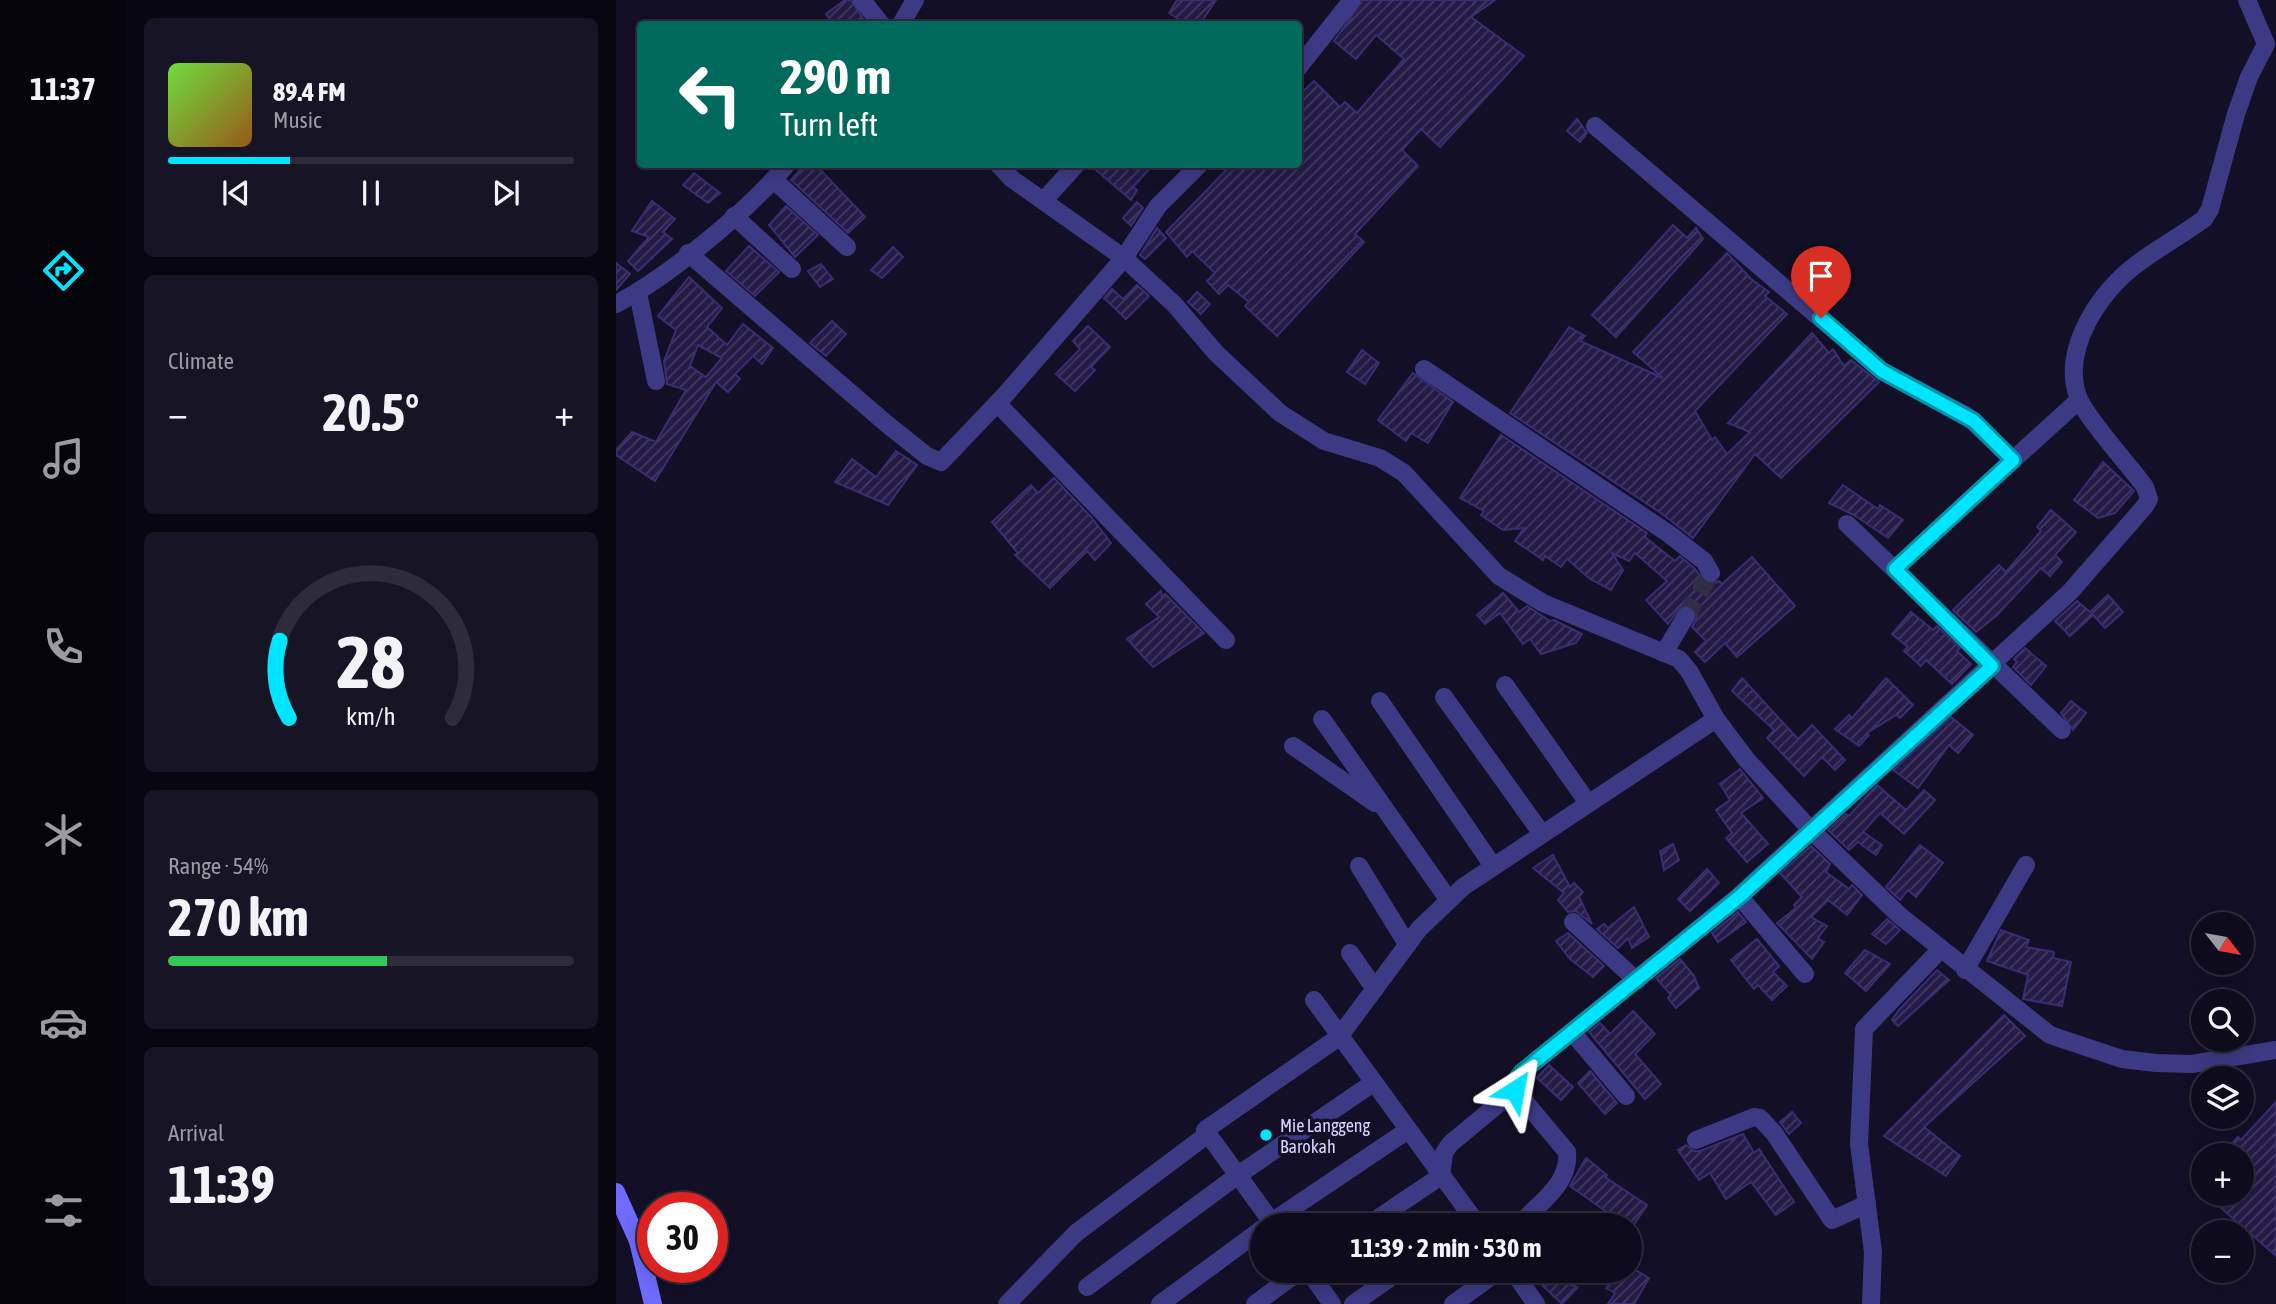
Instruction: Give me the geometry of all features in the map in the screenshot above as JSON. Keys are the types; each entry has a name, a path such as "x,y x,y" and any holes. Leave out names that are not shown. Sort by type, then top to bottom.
{"main road":[{"path":"616,1192 638,1241 653,1304"}],"street":[{"path":"862,0 879,21"},
{"path":"903,21 915,0"},
{"path":"1302,63 1352,0"},
{"path":"1386,1213 1441,1176 1444,1153 1450,1144 1515,1090 1516,1080 1522,1072 1739,897 1810,829 1992,666 2070,592 2148,499 2146,487 2079,400 2074,382 2083,330 2107,294 2136,264 2204,219 2215,198 2249,77 2271,51 2247,0"},
{"path":"1595,126 1882,371 1967,416 2013,460"},
{"path":"616,304 638,293 734,216 784,168"},
{"path":"1002,168 1012,179 1045,199 1124,258 1174,304 1216,353 1261,397 1298,427 1324,441 1380,458 1404,473 1499,576 1543,603 1679,659 1689,671 1716,719 1746,759 1810,829 1899,915 2050,1035 2122,1059 2192,1064 2276,1050"},
{"path":"1045,199 1073,168"},
{"path":"688,253 791,345 937,462 948,457 997,403 1124,258 1158,206 1196,168"},
{"path":"774,180 847,247"},
{"path":"734,216 792,269"},
{"path":"638,293 656,381"},
{"path":"1424,369 1669,534 1704,561 1711,573"},
{"path":"1895,569 2079,400"},
{"path":"997,403 1226,640"},
{"path":"1847,524 1992,666 2062,730"},
{"path":"1664,653 1686,616"},
{"path":"1505,685 1588,803"},
{"path":"1444,697 1542,834"},
{"path":"1380,701 1493,866"},
{"path":"1322,719 1448,899"},
{"path":"1262,1213 1205,1130 1339,1037 1407,944 1448,899 1493,866 1716,719"},
{"path":"1293,746 1387,811"},
{"path":"1965,970 2026,865"},
{"path":"1359,866 1407,944"},
{"path":"1739,897 1805,974"},
{"path":"1573,922 1637,981"},
{"path":"1871,1304 1873,1252 1860,1144 1864,1029 1940,950"},
{"path":"1350,953 1375,989"},
{"path":"1314,1000 1466,1213"},
{"path":"1572,1032 1626,1096"},
{"path":"1087,1287 1238,1175 1373,1083"},
{"path":"1515,1090 1567,1152 1568,1158 1566,1175 1531,1213"},
{"path":"1696,1140 1754,1117 1760,1118 1774,1133 1832,1220 1867,1204"},
{"path":"1287,1213 1408,1130"},
{"path":"1010,1301 1076,1233 1208,1134"},
{"path":"1160,1304 1250,1239"},
{"path":"1255,1304 1283,1283"},
{"path":"1317,1283 1332,1304"},
{"path":"1353,1304 1383,1283"},
{"path":"1461,1302 1484,1283"},
{"path":"1521,1283 1536,1304"}],"building":[{"path":"845,0 851,0 864,21 831,21 826,14"},
{"path":"1177,0 1216,0 1202,21 1181,21 1169,13"},
{"path":"1363,0 1495,0 1471,17 1524,56 1440,147 1421,129 1402,150 1418,166 1355,234 1364,242 1277,336 1245,306 1249,302 1228,285 1219,294 1207,281 1215,273 1192,251 1187,257 1166,232 1228,168 1302,168 1302,92 1314,81 1340,107 1345,102 1357,113 1404,59 1376,35 1356,59 1334,41"},
{"path":"1577,119 1587,133 1580,142 1567,131"},
{"path":"802,168 819,168 865,217 848,233 791,180"},
{"path":"1094,168 1150,168 1133,187 1137,190 1131,200"},
{"path":"694,173 720,193 708,203 683,185"},
{"path":"652,201 675,219 663,232 672,239 638,271 628,261 649,237 632,231"},
{"path":"1137,202 1143,208 1131,226 1123,218"},
{"path":"786,206 818,235 795,257 769,225"},
{"path":"1673,225 1687,238 1696,228 1703,239 1616,337 1592,315"},
{"path":"1157,228 1166,238 1145,259 1140,255"},
{"path":"749,246 779,272 755,296 726,271"},
{"path":"893,247 903,257 882,278 871,270"},
{"path":"1727,253 1751,279 1769,292 1765,296 1787,314 1695,411 1712,440 1715,437 1727,454 1750,432 1728,423 1812,333 1829,353 1833,349 1844,366 1851,360 1879,382 1781,478 1755,454 1693,538 1661,513 1510,413 1569,327 1585,336 1580,341 1663,378 1633,352"},
{"path":"616,263 630,274 616,290"},
{"path":"821,264 833,279 820,287 808,271"},
{"path":"689,277 722,308 707,327 727,345 743,324 773,348 762,364 753,356 735,374 740,379 728,392 716,382 655,481 616,455 616,450 632,432 656,442 686,390 667,384 664,361 676,330 658,316","holes":["698,345 722,358 706,377 690,366"]},
{"path":"1137,285 1149,296 1126,319 1104,298 1112,289 1123,299"},
{"path":"1197,292 1210,304 1201,314 1188,302"},
{"path":"832,321 846,334 826,356 810,343"},
{"path":"1088,326 1110,347 1091,367 1095,370 1075,391 1056,374 1080,349 1073,341"},
{"path":"1362,350 1379,363 1365,384 1347,372"},
{"path":"1413,373 1453,402 1428,443 1411,433 1406,441 1378,420"},
{"path":"1501,435 1647,533 1645,537 1675,561 1680,556 1705,582 1712,584 1719,581 1722,584 1752,557 1795,606 1737,657 1725,643 1705,662 1695,652 1706,641 1692,627 1697,617 1696,610 1691,606 1681,606 1668,624 1646,600 1667,581 1635,553 1629,561 1612,553 1623,570 1611,590 1590,579 1567,559 1561,567 1545,556 1543,560 1515,541 1524,528 1503,530 1481,515 1484,511 1460,498"},
{"path":"896,451 917,465 888,505 835,482 852,459 876,477"},
{"path":"2103,462 2134,491 2115,513 2098,518 2074,500"},
{"path":"1054,478 1091,517 1111,543 1095,560 1087,551 1050,588 1015,555 1018,553 992,522 1031,485 1038,493"},
{"path":"1843,485 1878,509 1880,505 1903,520 1888,538 1854,515 1829,503"},
{"path":"2051,510 2076,532 2055,555 2062,562 2050,576 2041,568 1996,616 1976,632 1953,610 1999,565 2006,572 2041,531 2037,527"},
{"path":"1161,591 1162,597 1165,594 1204,633 1153,667 1127,639 1159,617 1146,604"},
{"path":"1503,593 1519,612 1527,606 1550,621 1554,620 1582,634 1576,643 1541,654 1530,639 1523,644 1500,613 1485,624 1477,615"},
{"path":"2108,595 2123,612 2105,628 2093,615 2070,636 2055,621 2077,601 2090,612"},
{"path":"1911,612 1933,630 1937,626 1960,648 1957,651 1971,664 1952,684 1926,660 1921,666 1904,651 1908,647 1892,634"},
{"path":"2025,648 2046,666 2031,685 2013,667 2017,662 2014,659"},
{"path":"1742,678 1798,739 1812,725 1845,760 1835,770 1822,757 1804,776 1767,738 1774,730 1732,691"},
{"path":"1886,678 1913,705 1900,718 1896,715 1867,733 1869,735 1859,746 1835,729 1849,715 1852,718"},
{"path":"2071,701 2086,713 2073,730 2061,713"},
{"path":"1951,717 1973,735 1958,753 1949,745 1918,788 1893,770"},
{"path":"1740,769 1763,798 1741,813 1768,844 1747,862 1726,838 1732,833 1716,810 1730,800 1720,784"},
{"path":"1877,785 1906,810 1924,790 1935,800 1904,834 1880,813 1863,832 1882,845 1876,855 1858,842 1849,850 1828,830 1846,814 1849,816"},
{"path":"1673,844 1679,860 1664,870 1660,851"},
{"path":"1920,845 1943,863 1916,897 1908,890 1900,900 1886,887"},
{"path":"1811,846 1830,864 1826,872 1849,889 1852,885 1862,895 1847,915 1828,900 1811,917 1827,926 1818,938 1824,942 1812,959 1777,923 1796,908 1794,905 1802,897 1780,873"},
{"path":"1553,855 1570,887 1574,883 1583,892 1579,897 1592,924 1576,911 1568,912 1558,900 1564,893 1533,868"},
{"path":"1707,869 1719,883 1690,911 1678,899"},
{"path":"1634,907 1649,937 1632,948 1628,938 1618,948 1597,929 1604,924 1608,928"},
{"path":"1738,912 1746,922 1718,942 1712,933"},
{"path":"1887,919 1900,930 1886,944 1872,934"},
{"path":"2001,930 2029,940 2026,947 2054,952 2053,958 2071,962 2062,1006 2023,999 2028,975 1987,961"},
{"path":"1568,933 1604,966 1593,977 1570,959 1556,941"},
{"path":"1757,939 1779,966 1773,972 1787,986 1772,1000 1758,985 1754,989 1731,960"},
{"path":"1865,950 1890,964 1866,991 1845,973"},
{"path":"1680,959 1694,976 1699,988 1676,1008 1668,998 1671,995 1656,978"},
{"path":"1937,970 1949,980 1898,1026 1892,1020"},
{"path":"1633,1011 1655,1034 1635,1054 1661,1084 1645,1099 1589,1032 1600,1023 1610,1034"},
{"path":"2004,1015 2025,1036 1924,1127 1960,1156 1946,1176 1884,1136"},
{"path":"1549,1065 1573,1087 1561,1100 1537,1078"},
{"path":"1590,1071 1617,1103 1605,1114 1578,1083"},
{"path":"2276,1102 2276,1256 2254,1237 2254,1220 2235,1220 2219,1206 2254,1206 2254,1143 2232,1143 2238,1137 2241,1140 2254,1129"},
{"path":"1792,1112 1801,1123 1789,1134 1780,1122"},
{"path":"1743,1134 1754,1153 1759,1149 1794,1202 1776,1215 1751,1182 1726,1199 1710,1173 1699,1180 1678,1150 1686,1145 1694,1151 1700,1151"},
{"path":"1586,1158 1607,1175 1605,1177 1647,1205 1642,1213 1608,1213 1570,1186"},
{"path":"1642,1274 1649,1278 1634,1304 1608,1304 1615,1293 1606,1288 1609,1283 1642,1283"},
{"path":"1540,1283 1566,1283 1578,1287 1562,1304"}],"tunnel":[{"path":"1686,616 1711,573"}],"place":[{"name":"Mie Langgeng Barokah","path":"1266,1135"}],"route":[{"path":"1515,1090 1516,1080 1522,1072 1739,897 1810,829 1992,666 1895,569 2013,460 1974,421 1882,371 1821,318"}]}
